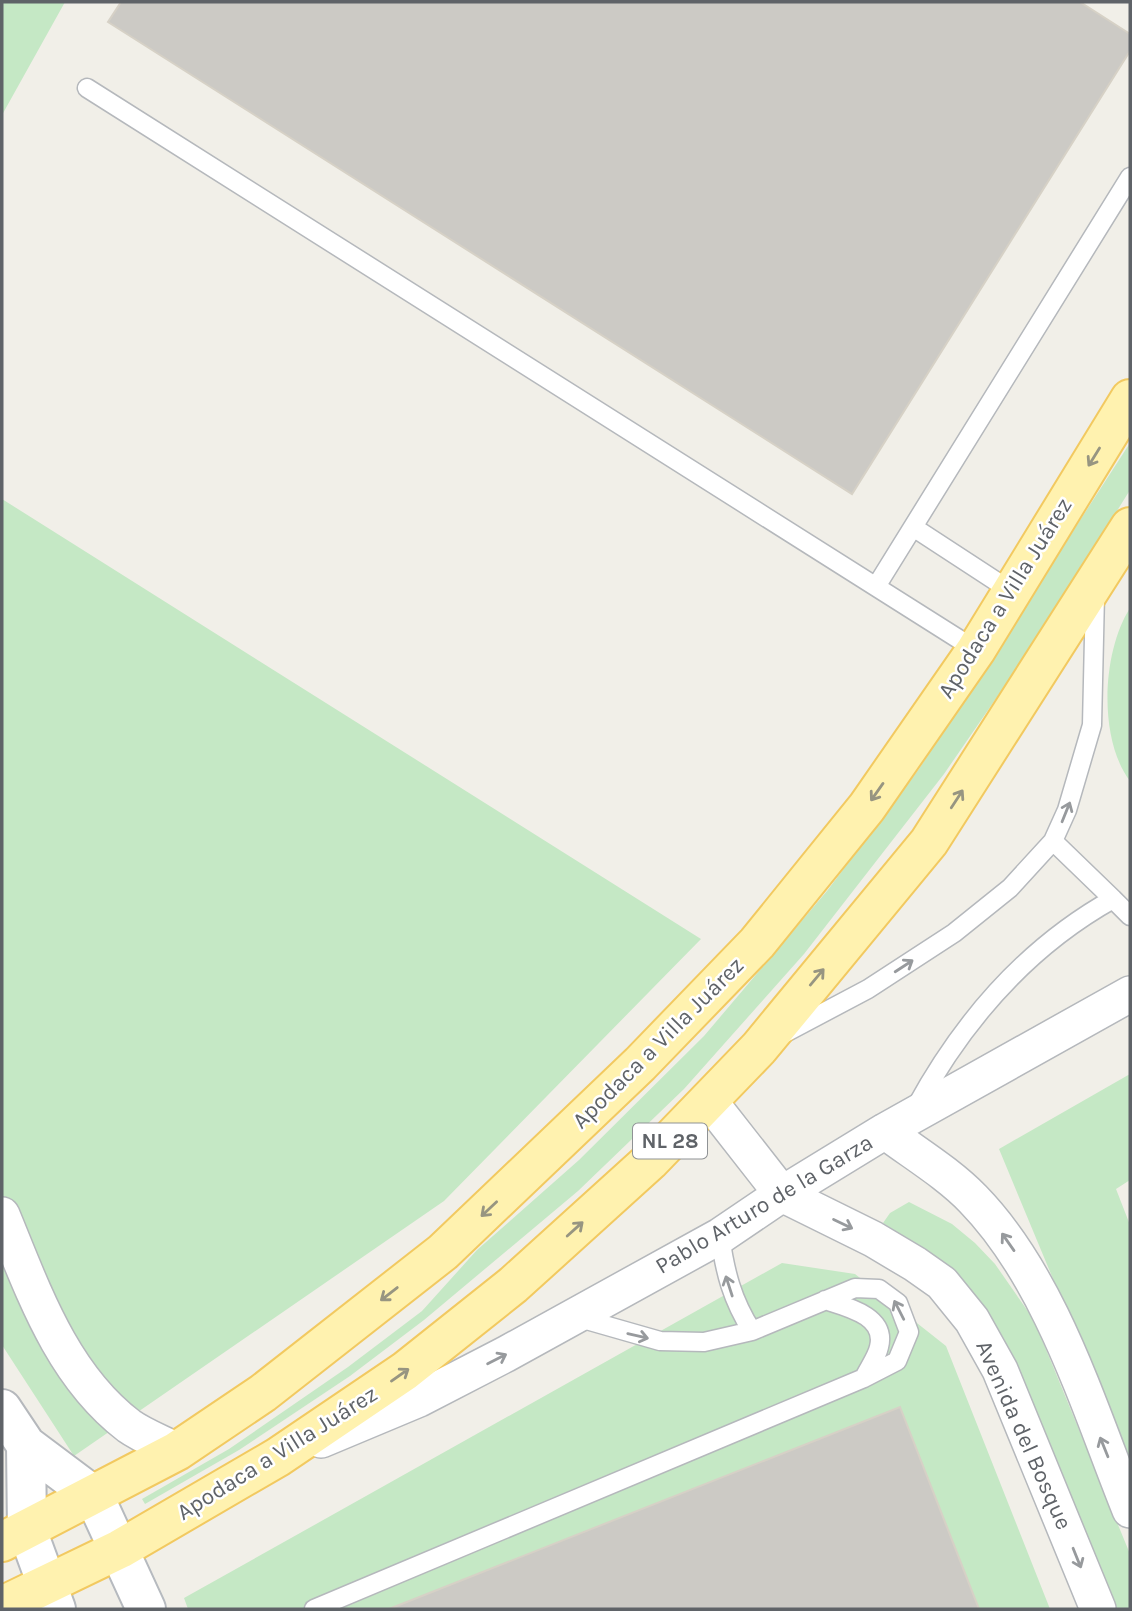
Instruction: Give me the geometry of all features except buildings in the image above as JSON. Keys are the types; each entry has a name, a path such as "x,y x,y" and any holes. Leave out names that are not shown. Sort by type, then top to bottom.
{"main road":[{"name":"Apodaca a Villa Juárez","path":"14,1536 177,1451 263,1393 443,1252 640,1064 766,933 866,807 976,650 1130,399"},
{"name":"Apodaca a Villa Juárez","path":"2,1606 52,1597 120,1549 278,1457 405,1371 513,1285 650,1161 710,1102 759,1048 929,842 1130,527"}],"street":[{"name":"Pablo Arturo de la Garza","path":"278,1457 419,1399 720,1236 782,1194 898,1124 1130,993"},
{"path":"710,1102 782,1194"},
{"path":"898,1124 996,1225 1037,1284 1130,1510"},
{"name":"Avenida del Bosque","path":"782,1194 873,1238 915,1264 942,1283 972,1320 1000,1370 1098,1609"},
{"path":"2,1214 45,1317 68,1360 98,1397 130,1426 177,1451"},
{"path":"2,1409 26,1445 94,1496 146,1609"},
{"path":"26,1445 14,1536 52,1597"}],"lane":[{"path":"88,88 976,650"},
{"path":"877,585 1130,177"},
{"path":"913,527 1011,591"},
{"path":"759,1048 869,989 954,933 1010,888 1053,841 1067,810 1092,725 1096,581"},
{"path":"1053,841 1130,916"},
{"path":"898,1124 935,1071 1005,981 1078,919 1113,900"},
{"path":"720,1236 726,1276 736,1306 752,1331"},
{"path":"314,1609 864,1378 897,1361 909,1332 898,1303 879,1289 855,1288 752,1331 704,1342 660,1341 611,1330 573,1316"},
{"path":"825,1300 860,1311 878,1329 880,1346 864,1378"}],"green space":[{"path":"2,2 65,2 2,115"},
{"path":"1130,443 1130,490 1039,636 944,774 804,954 684,1089 578,1191 424,1320 350,1376 239,1450 145,1504 142,1499 229,1449 348,1367 422,1311 477,1250 579,1160 704,1036 827,891 919,769"},
{"path":"2,499 701,939 444,1201 74,1456 2,1345"},
{"path":"1130,608 1130,781 1113,742 1107,695 1114,648"},
{"path":"1130,1074 1130,1180 1116,1189 1130,1225 1130,1464 999,1149"},
{"path":"909,1202 952,1224 975,1243 995,1264 1034,1320 1130,1554 1130,1609 1113,1609 1004,1339 991,1318 951,1272 883,1223 890,1213"},
{"path":"782,1263 855,1274 946,1346 1050,1609 188,1609 184,1598"}]}
